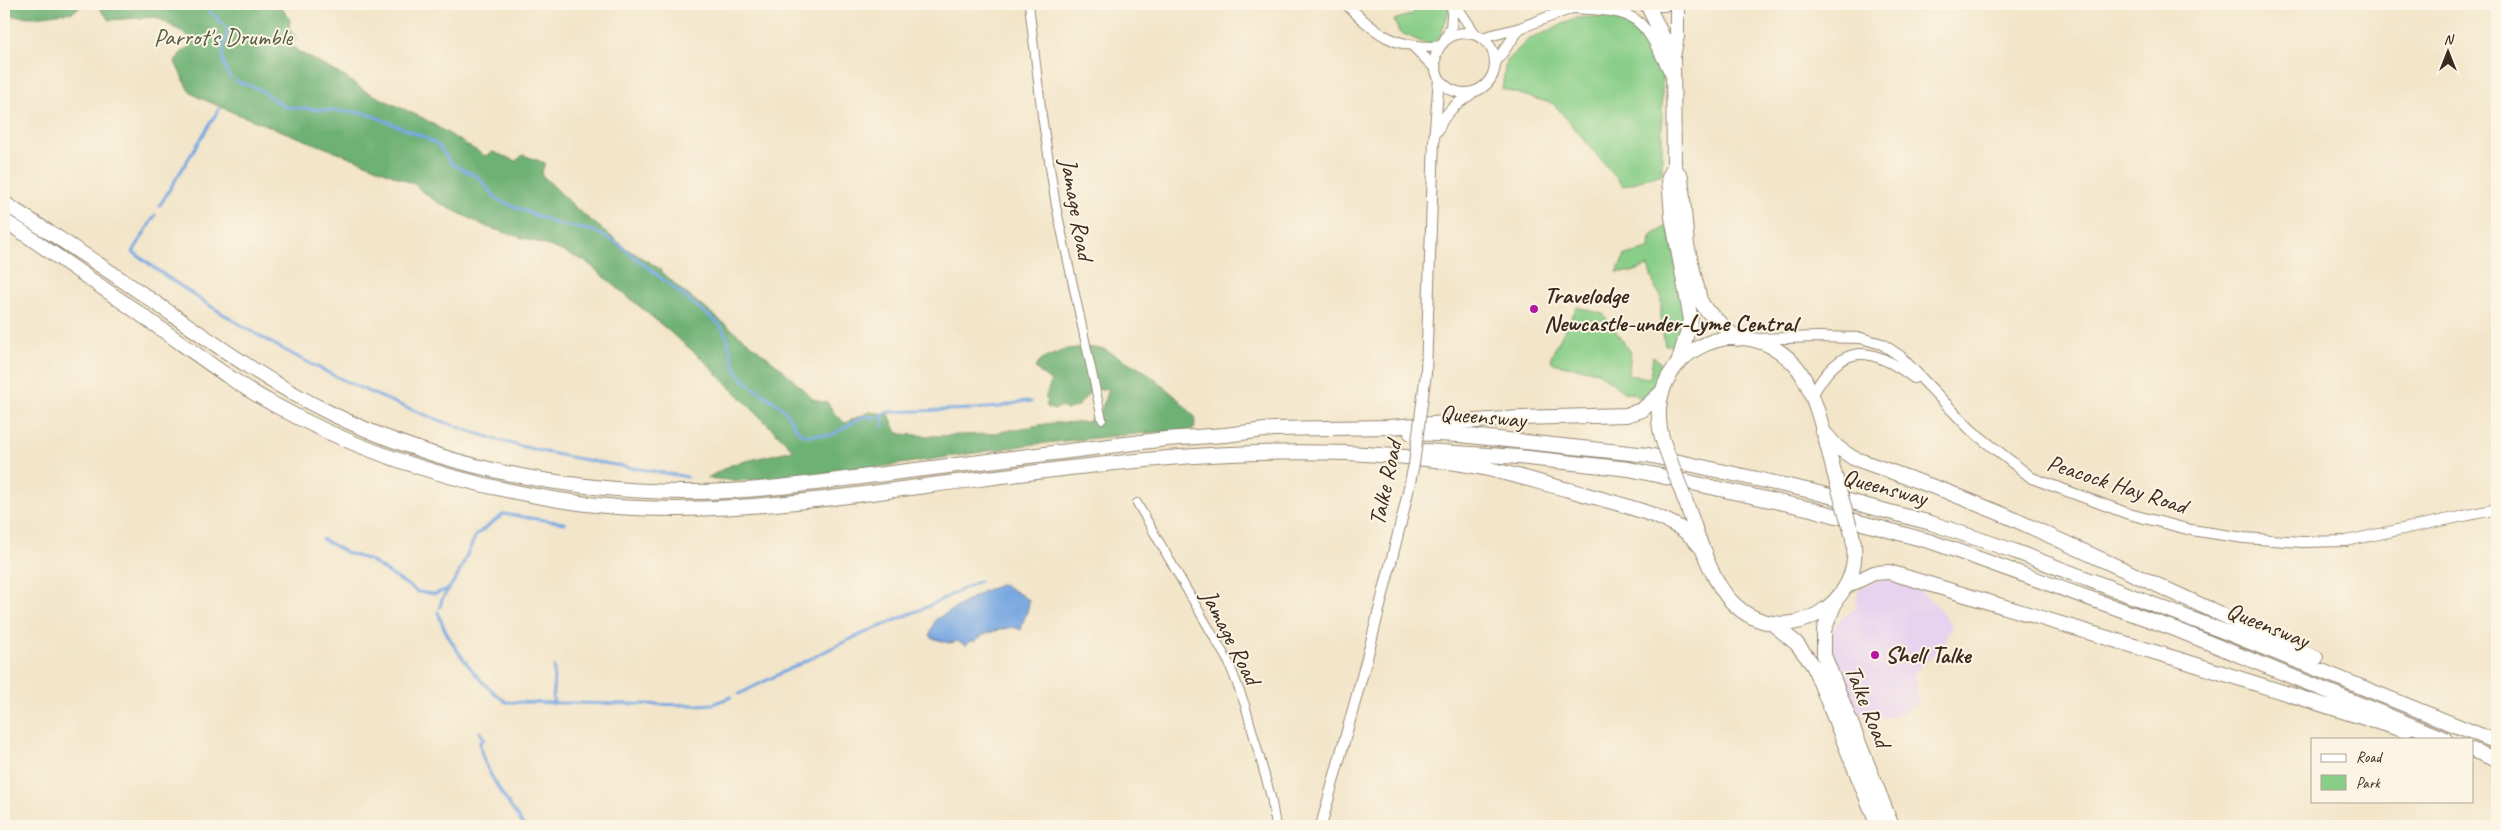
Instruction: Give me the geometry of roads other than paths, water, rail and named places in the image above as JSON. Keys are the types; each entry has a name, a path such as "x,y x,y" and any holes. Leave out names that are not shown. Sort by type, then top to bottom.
{"highway":[{"path":"1664,4 1648,4 1673,57"},
{"path":"1677,4 1677,36 1673,57 1674,167 1669,177 1672,217 1690,320 1679,360 1662,392 1658,417 1664,444 1720,587 1733,603 1744,612 1773,624 1796,622 1814,616 1836,600 1847,586 1854,566 1855,548 1812,396 1801,373 1787,358 1765,345 1741,340 1712,341 1679,360"},
{"path":"1674,167 1681,177 1687,245 1700,300 1714,319 1741,340"},
{"path":"4,203 120,279 214,346 275,384 330,413 401,442 462,462 530,477 629,491 686,492 764,488 1166,439 1225,436 1273,429 1388,427 1520,418 1626,416 1642,410 1662,392"},
{"path":"4,221 30,237 218,369 273,404 326,430 440,474 544,498 629,507 693,509 773,505 1132,460 1211,454 1401,457 1479,467 1594,497 1676,526 1689,534 1705,552"},
{"path":"1822,430 1837,447 1853,458 1948,492 2009,517 2454,724"},
{"name":"Queensway","path":"1225,436 1344,432 1460,435 1648,455 1811,491 1931,523 2014,551 2228,633 2497,742"},
{"name":"Queensway","path":"1211,454 1268,450 1374,449 1519,458 1629,469 1811,509 1932,542 2033,577 2184,633 2444,738"},
{"path":"1847,586 1866,576 1880,572 1914,579 2339,709 2425,738"},
{"name":"Talke Road","path":"1836,600 1824,630 1824,655 1892,826"},
{"name":"Talke Road","path":"1773,624 1796,643 1813,665 1878,826"},
{"path":"2474,751 2497,761"},
{"path":"2474,755 2497,761"}],"street":[{"name":"Jamage Road","path":"1029,4 1042,116 1056,206 1102,419"},
{"path":"1346,4 1374,29 1398,43 1414,47 1441,44 1462,33 1478,36 1520,28 1582,4"},
{"path":"1435,68 1441,44 1451,28 1454,4"},
{"path":"1454,4 1478,36 1493,51 1495,63"},
{"path":"1571,8 1610,10 1629,15 1650,33 1674,81"},
{"path":"1414,47 1435,68 1439,79 1447,88 1456,92 1472,93 1482,89 1489,82 1495,63 1520,28"},
{"name":"Talke Road","path":"1321,826 1367,658 1414,464 1426,373 1434,140 1439,79"},
{"name":"Talke Road","path":"1434,140 1442,118 1452,107 1472,93"},
{"name":"Peacock Hay Road","path":"1741,340 1816,337 1871,341 1882,344 1900,356 1971,430 2032,478 2128,514 2191,530 2244,538 2304,542 2346,541 2497,509"},
{"name":"Peacock Hay Road","path":"1812,396 1821,380 1835,363 1848,356 1863,354 1881,357 1890,361 1933,391"},
{"name":"Jamage Road","path":"1137,503 1228,663 1245,705 1271,798 1276,826"}],"water":[{"path":"1003,584 1029,600 1021,630 1013,627 992,632 978,638 976,641 970,641 966,645 958,641 949,643 932,638 930,634 935,620 984,591"}],"waterway":[{"path":"205,4 206,8 228,29 223,48 223,58 231,78"},
{"path":"236,81 257,88 285,107 366,113 422,136 438,145 452,164 478,177 498,200 557,224 594,231 617,243 719,324 726,335 737,371 752,387 782,408 797,430 804,435 832,435 864,416 876,418 887,412 974,409 999,407 1025,401 1031,402"},
{"path":"160,205 219,109"},
{"path":"155,215 133,252 218,311 262,337 354,385 449,424 498,440 568,457 687,477"},
{"path":"883,415 883,427"},
{"path":"440,607 442,599 458,575 476,535 504,514 564,523"},
{"path":"322,539 347,553 369,560 418,592 435,594 448,589"},
{"path":"739,694 846,641 929,606 979,581"},
{"path":"438,612 449,637 475,674 506,702 698,705 713,704 731,697"},
{"path":"553,704 554,667"},
{"path":"480,732 484,739 480,742 481,752 490,774 524,826"}],"place":[{"name":"Travelodge Newcastle-under-Lyme Central","path":"1534,309"},
{"name":"Shell Talke","path":"1875,655"}],"park label":[{"name":"Parrot's Drumble","path":"223,37"}]}
